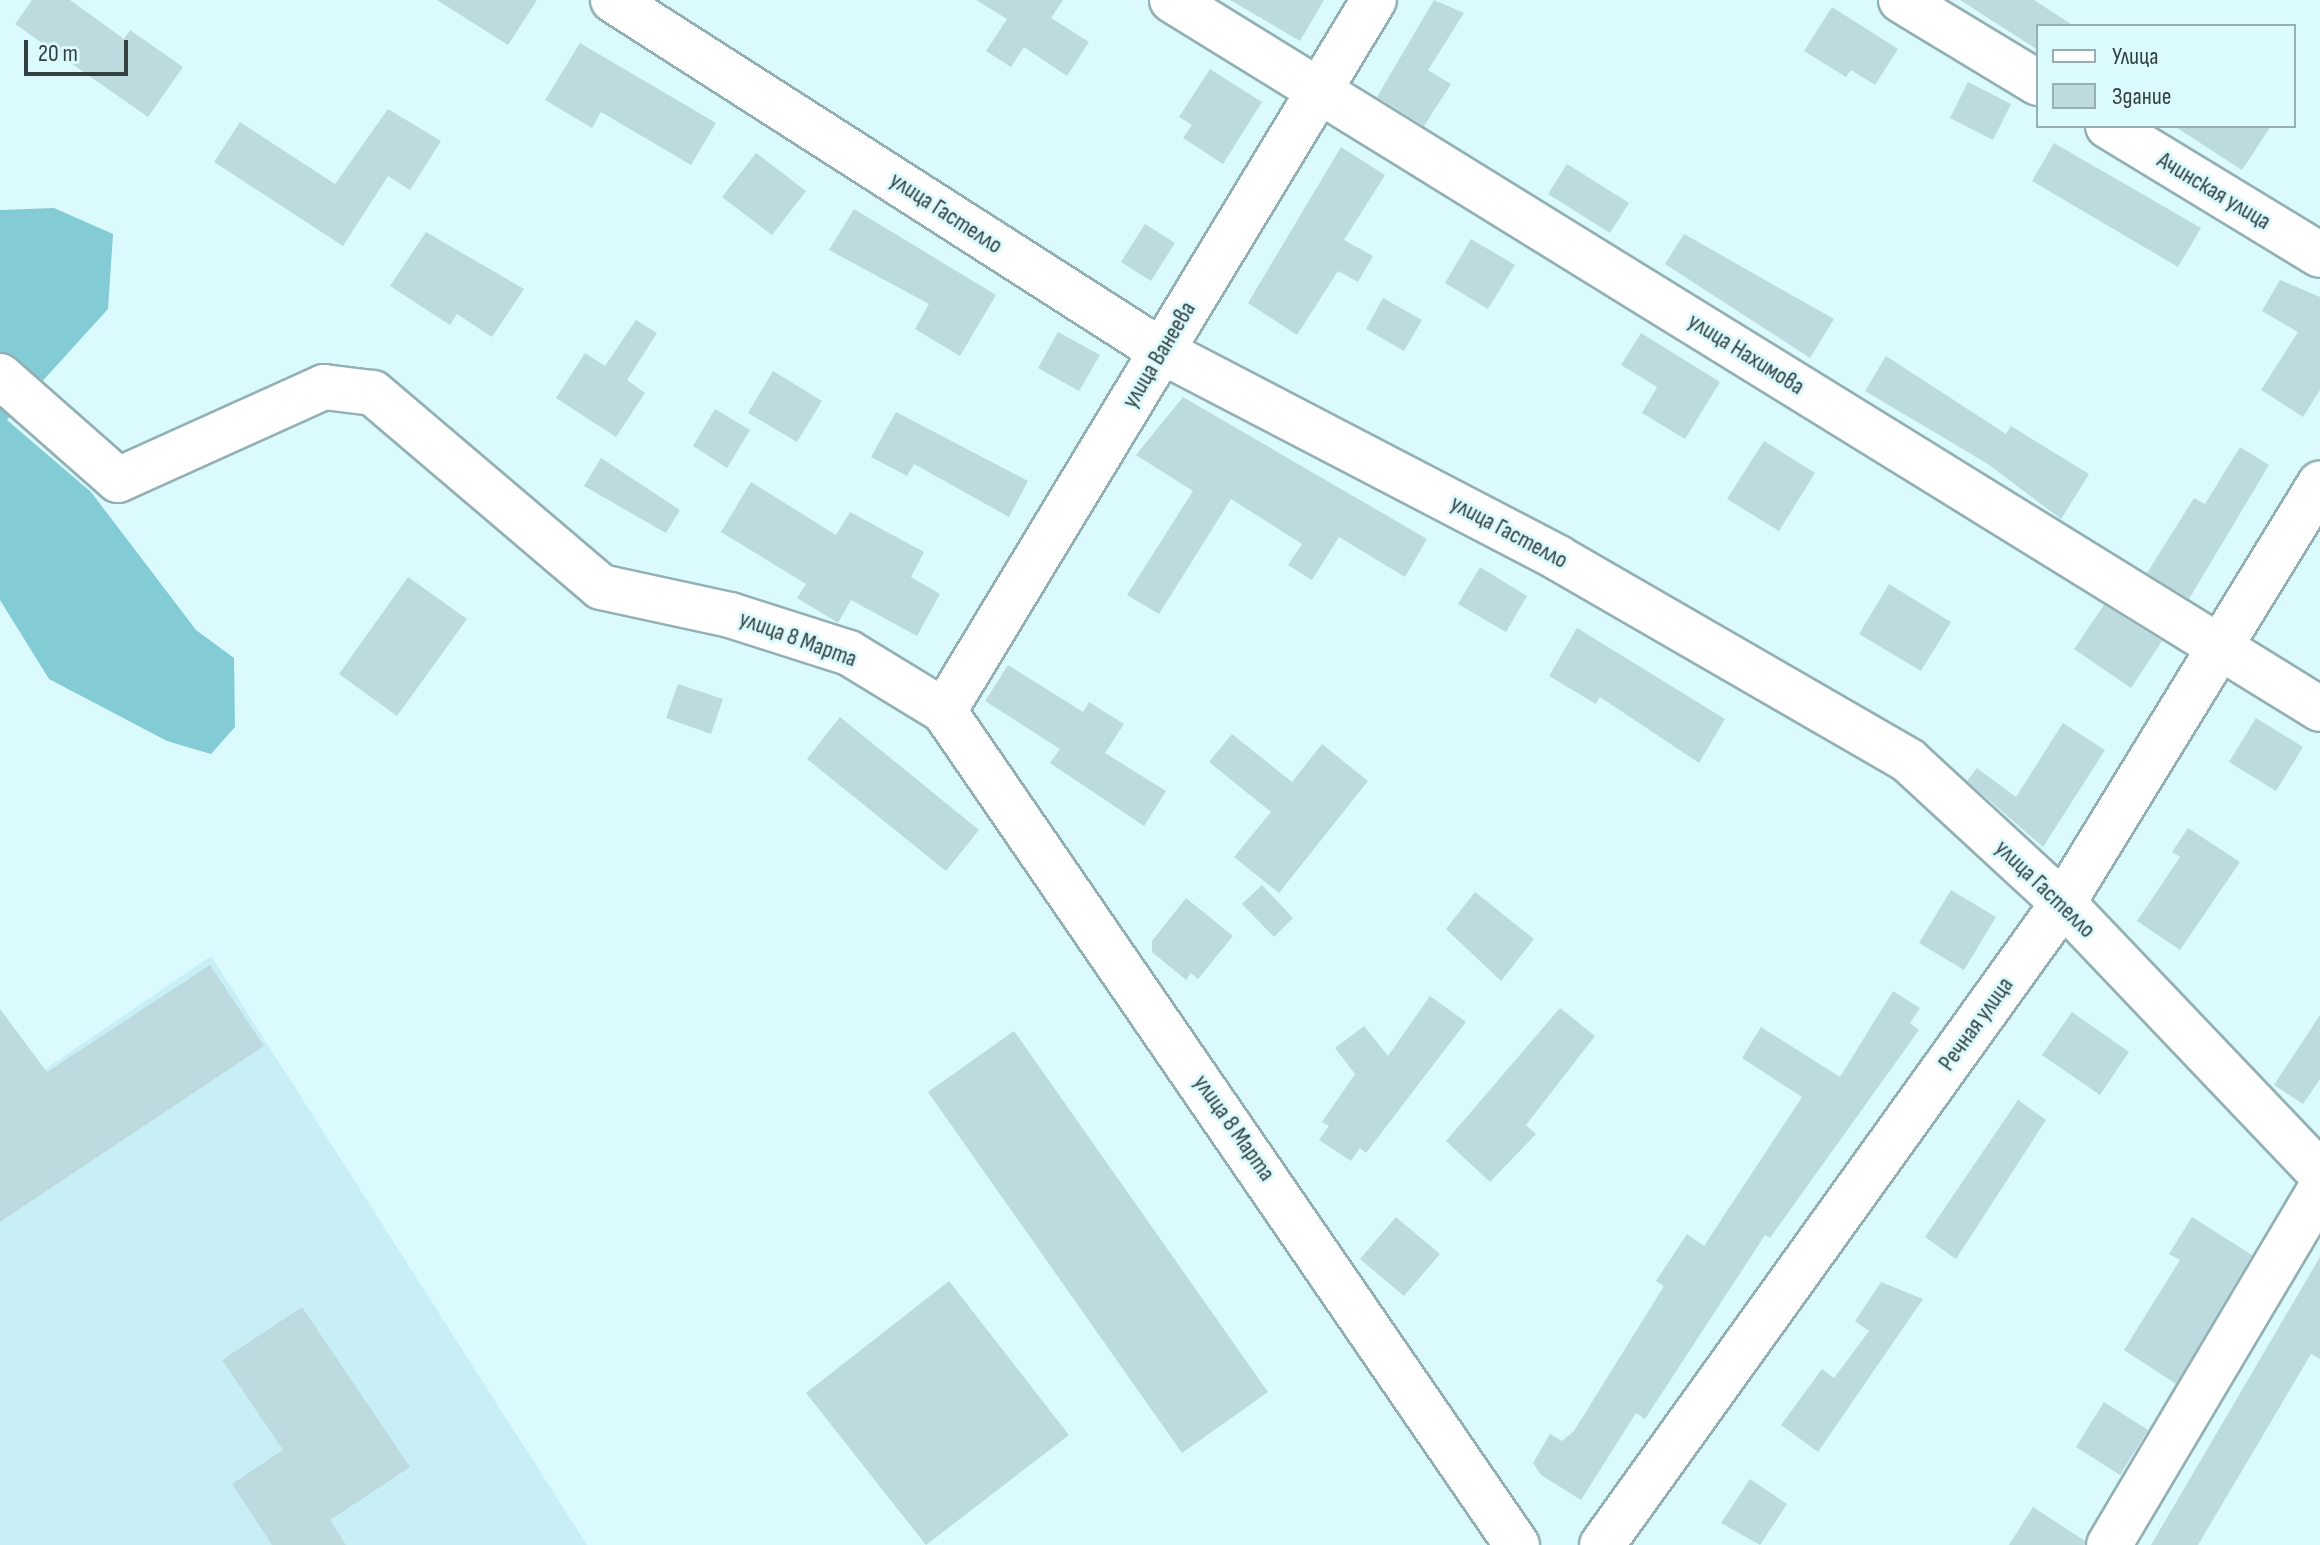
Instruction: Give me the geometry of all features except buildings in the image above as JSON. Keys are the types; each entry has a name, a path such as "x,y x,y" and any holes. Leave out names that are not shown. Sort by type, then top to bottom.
{"street":[{"name":"улица Гастелло","path":"613,0 1161,351 1558,558 1909,761 2063,903 2320,1173"},
{"name":"улица Нахимова","path":"1172,0 2320,709"},
{"name":"улица Ванеева","path":"944,711 1374,0"},
{"path":"1901,0 2036,82"},
{"name":"Ачинская улица","path":"2111,128 2320,255"},
{"name":"улица 8 Марта","path":"0,376 118,480 324,387 373,393 601,587 730,615 849,653 944,711 1517,1545"},
{"name":"Речная улица","path":"1602,1545 2063,903 2320,483"},
{"path":"2109,1545 2320,1190"}],"shaded area":[{"path":"54,208 113,234 108,309 7,420 91,492 196,630 234,658 235,727 211,754 167,741 49,679 0,600 0,210"},
{"path":"211,956 587,1545 0,1545 0,1100"}]}
